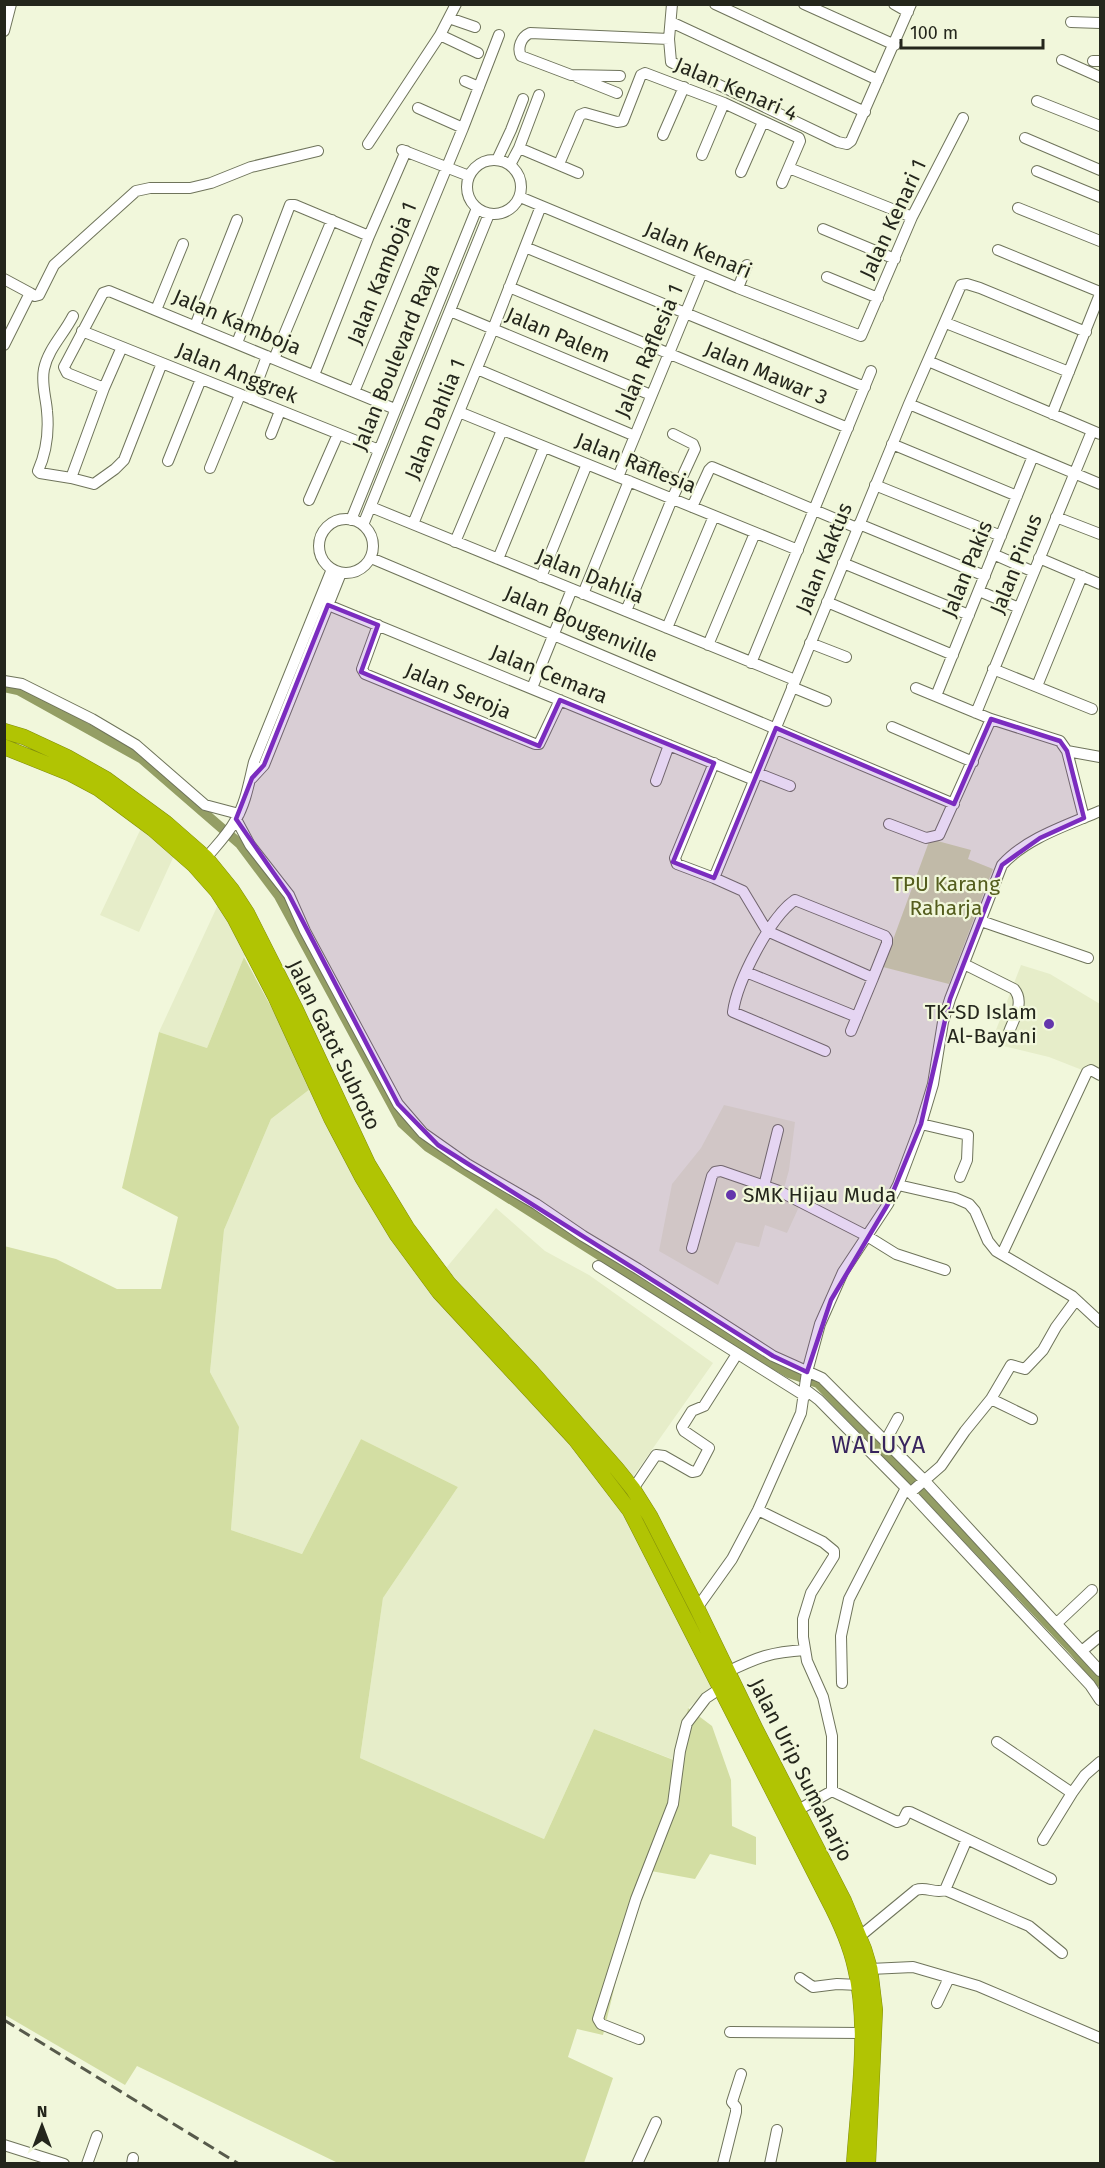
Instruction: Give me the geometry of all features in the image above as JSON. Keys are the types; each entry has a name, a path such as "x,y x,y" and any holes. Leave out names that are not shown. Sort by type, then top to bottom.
{"highway":[{"name":"Jalan Gatot Subroto","path":"4,731 24,737 67,757 106,779 166,823 206,858 247,913 295,1008 368,1164 398,1215 449,1284 579,1434"},
{"name":"Jalan Gatot Subroto","path":"4,747 69,773 99,789 153,829 194,865 217,891 235,919 275,996 331,1118 362,1177 397,1235 439,1292 579,1434"},
{"name":"Jalan Urip Sumaharjo","path":"579,1434 633,1489 650,1516 844,1901 859,1937 870,1970 875,2021 868,2163"},
{"name":"Jalan Urip Sumaharjo","path":"579,1434 634,1519 832,1907 853,1960 859,1984 861,2033 854,2163"}],"street":[{"path":"4,31 11,4"},
{"path":"368,144 440,35 456,4"},
{"path":"672,4 669,39 672,63 838,142 847,144 851,141 865,112 910,8 894,4"},
{"path":"715,4 878,80"},
{"path":"804,4 895,45"},
{"path":"449,18 476,27"},
{"path":"671,22 865,112"},
{"path":"1071,22 1101,23"},
{"path":"617,93 521,56 519,49 524,37 530,33 669,39"},
{"name":"Jalan Kamboja 1","path":"354,392 463,128 499,34"},
{"path":"440,35 478,53"},
{"path":"1062,60 1101,77"},
{"name":"Jalan Kenari 4","path":"559,164 580,115 585,113 617,122 622,121 642,74 648,73 723,103 799,138 800,141 789,168"},
{"path":"571,75 620,76"},
{"path":"465,81 479,87"},
{"path":"663,135 684,87"},
{"path":"510,165 539,96"},
{"path":"496,160 523,99"},
{"path":"1037,101 1101,126"},
{"path":"702,155 723,103"},
{"path":"418,108 463,128"},
{"name":"Jalan Kenari 1","path":"861,336 912,217 963,118"},
{"path":"741,172 763,122"},
{"path":"1025,138 1101,171"},
{"path":"519,148 578,173"},
{"path":"314,375 404,150 446,169 469,176"},
{"path":"4,279 35,296 39,295 54,265 136,191 150,188 189,188 211,183 251,167 318,151"},
{"path":"496,160 510,165 518,174 522,185 520,197 513,207 501,214 489,214 477,208 469,199 467,188 469,176 476,167 496,160"},
{"path":"782,183 789,168 912,217"},
{"path":"1038,171 1101,197"},
{"name":"Jalan Kenari","path":"520,197 738,288 861,336"},
{"path":"237,343 290,206 295,204 369,236"},
{"name":"Jalan Dahlia 1","path":"413,524 541,206"},
{"name":"Jalan Boulevard Raya","path":"351,520 477,208"},
{"path":"1018,208 1101,241"},
{"name":"Jalan Boulevard Raya","path":"363,525 489,214"},
{"path":"195,326 237,220"},
{"path":"251,399 332,220"},
{"path":"823,228 895,260"},
{"path":"156,310 183,244"},
{"path":"525,247 865,387"},
{"path":"998,250 1101,293 1052,414"},
{"path":"738,288 747,265"},
{"name":"Jalan Raflesia 1","path":"618,477 702,273"},
{"path":"827,277 878,298"},
{"name":"Jalan Kaktus","path":"714,878 892,444 961,285 980,288 1086,332"},
{"name":"Jalan Mawar 3","path":"509,287 848,428"},
{"name":"Jalan Kamboja","path":"82,331 105,291 117,293 395,409"},
{"path":"4,345 30,293"},
{"name":"Jalan Palem","path":"450,310 651,395"},
{"path":"73,316 50,351 44,368 47,436 44,456 38,471 40,473 94,484 115,469 124,460 162,363"},
{"path":"946,323 1069,372"},
{"path":"82,331 64,363 64,370 104,388"},
{"name":"Jalan Anggrek","path":"82,331 379,450"},
{"path":"71,478 104,388 122,347"},
{"path":"928,361 1096,433"},
{"path":"477,369 634,436"},
{"path":"751,663 871,371"},
{"path":"168,461 201,379"},
{"path":"210,468 240,394"},
{"path":"909,404 1101,484"},
{"path":"271,434 280,411"},
{"name":"Jalan Raflesia","path":"459,412 798,550"},
{"name":"Jalan Pinus","path":"976,713 1074,473 1096,433"},
{"path":"309,500 338,434"},
{"path":"626,611 695,448 693,444 673,434"},
{"path":"455,542 500,435"},
{"path":"892,444 1017,496"},
{"path":"498,559 542,452"},
{"name":"Jalan Pakis","path":"936,696 1033,456"},
{"path":"638,462 679,482"},
{"path":"692,507 708,470 712,467 814,510 984,576"},
{"path":"541,577 585,469"},
{"path":"583,594 629,481"},
{"path":"875,485 1001,536"},
{"name":"Jalan Dahlia","path":"370,507 751,663 826,701"},
{"path":"667,628 714,516"},
{"path":"1056,516 1101,534"},
{"path":"338,520 351,520 363,525 371,535 373,546 371,558 363,567 353,572 336,571 323,560 319,549 321,537 328,527 338,520"},
{"path":"708,645 755,533"},
{"path":"993,554 1034,572"},
{"name":"Jalan Bougenville","path":"371,558 554,633 954,804"},
{"path":"1039,558 1101,584"},
{"path":"843,563 969,615"},
{"path":"252,778 264,765 328,605 336,571"},
{"path":"206,858 236,820 252,778 254,762 336,571"},
{"path":"1038,686 1082,576"},
{"path":"532,688 572,589"},
{"path":"979,591 1019,608"},
{"path":"827,602 953,655"},
{"name":"Jalan Cemara","path":"328,605 714,763 790,786"},
{"name":"Jalan Seroja","path":"378,625 362,669 365,674 535,744 539,744 560,700"},
{"path":"810,643 846,657"},
{"path":"993,669 1092,709"},
{"path":"4,681 22,684 92,719 136,745 204,805 236,820 250,845 289,895 305,931 398,1104 417,1128 467,1164 536,1204 819,1400 1057,1623 1101,1671"},
{"path":"916,688 991,719 1060,741 1067,751 1084,818"},
{"path":"889,824 926,838 939,836 991,719"},
{"path":"892,728 973,762"},
{"path":"656,782 669,745"},
{"path":"1067,751 1101,757"},
{"path":"714,763 675,858 677,864 743,891 767,931 873,978"},
{"path":"697,1608 732,1559 758,1510 801,1413 807,1373 820,1323 843,1272 898,1185 933,1084 943,1022 997,874 1009,857 1040,838 1101,811"},
{"path":"825,1050 735,1014 733,1010 746,972 767,931 795,900 885,936 887,943 851,1031"},
{"path":"981,921 1088,958"},
{"path":"964,964 1014,989 1017,993 1019,1003 1009,1032"},
{"path":"746,972 857,1017"},
{"path":"1002,1254 1086,1074 1091,1070 1101,1075"},
{"path":"921,1124 968,1135 967,1157 960,1177"},
{"path":"764,1186 778,1130"},
{"path":"692,1248 715,1172 724,1172 779,1191 867,1236 896,1254 945,1270"},
{"path":"898,1185 955,1198 969,1204 975,1211 988,1241 1002,1254 1076,1300 1101,1322"},
{"path":"598,1266 728,1338 737,1354 822,1378 886,1440 914,1488 1101,1700"},
{"path":"842,1683 841,1636 849,1599 914,1488 949,1457 965,1431 991,1399 1011,1365 1025,1370 1037,1357 1056,1326 1076,1300"},
{"path":"633,1489 657,1455 664,1456 692,1472 697,1471 709,1448 684,1431 682,1427 692,1411 704,1406 737,1354"},
{"path":"991,1399 1032,1419"},
{"path":"886,1440 898,1418"},
{"path":"758,1510 823,1542 834,1551 834,1556 811,1593 803,1619 805,1650 812,1675 824,1697 832,1736 832,1791"},
{"path":"1057,1623 1092,1590"},
{"path":"1083,1650 1101,1636"},
{"path":"727,1672 770,1653 805,1650"},
{"path":"639,2039 601,2024 598,2019 636,1899 673,1804 680,1750 687,1723 700,1705 721,1688"},
{"path":"997,1742 1072,1792"},
{"path":"1043,1840 1072,1792 1101,1762"},
{"path":"798,1810 832,1791"},
{"path":"832,1791 897,1822 903,1820 907,1812 910,1812 1051,1879"},
{"path":"945,1890 968,1839"},
{"path":"859,1937 921,1888 941,1892 945,1890 1029,1926 1062,1953"},
{"path":"870,1970 895,1966 913,1967 978,1986 1101,2038"},
{"path":"800,1978 813,1987 859,1984"},
{"path":"937,2003 949,1978"},
{"path":"730,2032 861,2033"},
{"path":"723,2163 736,2112 736,2107 732,2102 741,2074"},
{"path":"637,2163 656,2122"},
{"path":"770,2163 777,2130"},
{"path":"87,2163 97,2136"},
{"path":"4,2145 64,2163"}],"highlighted area":[{"path":"328,605 378,625 361,672 539,746 560,700 714,763 673,862 714,878 776,728 954,804 991,719 1060,741 1067,751 1084,818 1040,838 1002,865 950,999 921,1124 888,1204 831,1300 807,1372 773,1356 438,1145 398,1104 289,895 236,819 252,778 264,765"}],"shaded area":[{"path":"144,822 178,847 139,932 100,915"},
{"path":"222,896 257,935 244,957 207,1048 159,1032"},
{"name":"TK-SD Islam Al-Bayani","path":"1021,965 1050,974 1100,1004 1100,1077 1049,1057 991,1043"},
{"path":"314,1086 432,1285 496,1208 545,1251 589,1275 713,1363 620,1495 718,1683 688,1708 677,1761 594,1729 544,1839 360,1758 383,1598 458,1487 361,1439 302,1554 231,1530 239,1428 210,1372 224,1230 271,1119"},
{"name":"SMK Hijau Muda","path":"724,1105 795,1122 789,1170 783,1192 803,1198 787,1233 765,1225 759,1247 736,1242 718,1285 659,1251 672,1184 701,1148"}],"green space":[{"name":"TPU Karang Raharja","path":"930,839 971,850 968,859 993,869 949,984 883,967"},
{"path":"244,957 314,1086 271,1119 224,1230 210,1372 239,1427 231,1530 302,1554 361,1439 458,1487 383,1598 360,1758 544,1839 594,1729 676,1761 688,1708 712,1726 731,1780 732,1826 756,1837 756,1865 710,1854 695,1879 651,1871 622,1956 603,2035 577,2029 568,2057 613,2078 584,2163 338,2163 137,2066 125,2085 5,2015 4,1246 56,1259 117,1289 161,1289 178,1217 122,1188 159,1032 207,1048"}],"waterway":[{"path":"4,687 18,690 142,759 240,844 279,896 402,1123 428,1147 753,1352 789,1373 818,1383 925,1493 1074,1651 1100,1682"}],"railway":[{"path":"4,2020 239,2164"}],"place":[{"name":"TK-SD Islam Al-Bayani","path":"1049,1024"},
{"name":"SMK Hijau Muda","path":"731,1195"}],"district":[{"name":"WALUYA","path":"879,1445"}]}
